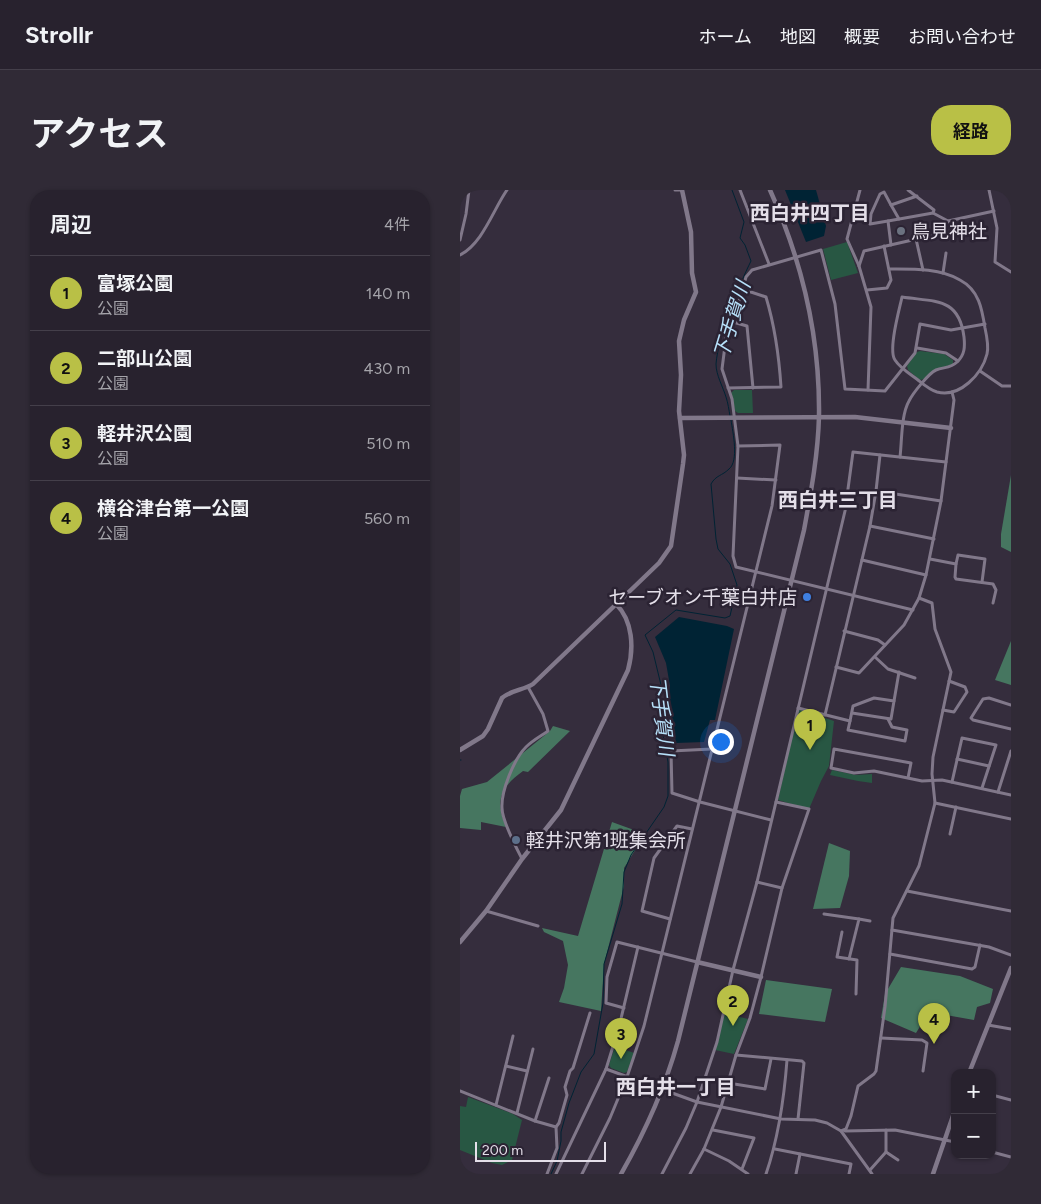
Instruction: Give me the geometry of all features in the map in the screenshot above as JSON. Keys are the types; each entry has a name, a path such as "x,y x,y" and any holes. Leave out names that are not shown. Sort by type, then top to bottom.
{"street":[{"path":"460,240 469,190"},
{"path":"460,255 474,243 508,190"},
{"path":"460,750 483,736 502,698 506,694 528,687 659,563 671,546 684,455 679,404 682,374 680,335 696,292 692,273 691,232 682,190 675,190"},
{"path":"740,190 769,264"},
{"path":"621,1174 651,1118 678,1041 804,530 814,479 819,416 814,337 807,298 796,257 783,218 770,190"},
{"path":"860,190 847,240 867,290 872,316 868,390"},
{"path":"908,190 934,210 933,213"},
{"path":"989,190 994,211 997,239 995,262 1011,272"},
{"path":"898,219 884,192 880,194 870,224 933,213 948,221 994,211"},
{"path":"891,205 917,196"},
{"path":"888,221 891,245"},
{"path":"859,266 864,251 930,236 946,225 948,221"},
{"path":"916,239 923,270"},
{"path":"867,290 887,288 891,280 884,246"},
{"path":"913,610 736,567 734,563 738,446 728,388 722,369 726,338 733,322 742,289 752,270 822,250 835,304 845,389 884,392 913,357 917,348 920,324 951,330 985,324"},
{"path":"943,273 946,253"},
{"path":"890,269 912,268 943,273 960,280 971,289 982,306 988,343 988,353 980,371 962,388 952,392 938,392 922,384 894,359 892,349 902,297 950,306 960,317 964,349 958,361 953,365 937,369 931,373 922,384 908,402 900,457"},
{"path":"728,388 781,387 779,353 773,320 766,297 742,289"},
{"path":"733,322 747,326 753,388"},
{"path":"917,348 946,353 958,361"},
{"path":"980,371 1002,386 1011,386"},
{"path":"836,667 860,673 904,625 919,598 930,559 941,501 954,400 952,392"},
{"path":"680,418 855,417 951,428"},
{"path":"583,1174 627,1077 644,1026 772,506 780,445 738,446"},
{"path":"662,1174 697,1102 717,1042 846,511 853,452 946,462"},
{"path":"825,714 870,526 880,455"},
{"path":"737,478 776,480"},
{"path":"876,491 941,501"},
{"path":"870,526 934,539"},
{"path":"982,582 985,560 958,555 956,579 993,584 996,590 994,603"},
{"path":"930,559 956,564"},
{"path":"862,560 926,575"},
{"path":"841,1131 846,1129 851,1116 858,1086 876,1071 895,912 907,891 921,859 936,803 932,780 933,757 951,672 935,630 932,603 919,598"},
{"path":"460,942 486,911 522,859 561,810 628,670 632,648 630,633 626,614 616,604"},
{"path":"844,631 878,640 885,645"},
{"path":"875,657 888,670 915,678"},
{"path":"888,719 890,719 899,672"},
{"path":"943,710 954,712 967,692 965,687 949,681"},
{"path":"522,859 502,809 508,778 521,753 537,738 548,731 543,714 528,687"},
{"path":"888,719 892,728 907,730 905,741 848,730 853,706 874,698 894,701"},
{"path":"1011,706 989,698 983,699 971,718 1011,729"},
{"path":"798,708 850,721"},
{"path":"852,713 888,719"},
{"path":"952,782 962,738 996,746 982,788"},
{"path":"712,749 672,751 672,793 735,812 771,820"},
{"path":"908,778 911,763 834,749 831,768 854,773 874,772 908,778 952,782 1011,795"},
{"path":"998,792 1011,751"},
{"path":"957,759 989,766"},
{"path":"690,1174 713,1130 721,1107 736,1055 750,1018 782,888 809,809 776,802"},
{"path":"936,803 1011,819"},
{"path":"950,834 956,807"},
{"path":"670,919 642,911 654,858 676,826 692,829"},
{"path":"757,882 782,888"},
{"path":"907,891 1011,911"},
{"path":"486,911 538,926"},
{"path":"824,914 870,921"},
{"path":"849,959 858,919"},
{"path":"892,930 980,945 1011,956"},
{"path":"842,932 837,956 857,960 856,994"},
{"path":"624,1008 606,1003 606,977 617,942 761,978"},
{"path":"890,954 972,969 975,967 980,945"},
{"path":"556,1174 606,1069 624,1008 638,947"},
{"path":"971,1069 1011,968"},
{"path":"547,1174 557,1148 556,1127 567,1095 564,1088 590,1013"},
{"path":"988,1025 1011,1029"},
{"path":"496,1105 513,1036"},
{"path":"881,1038 922,1040 928,1044 923,1071"},
{"path":"517,1113 533,1049"},
{"path":"736,1055 802,1061 804,1064 798,1120"},
{"path":"728,1083 765,1090 771,1059"},
{"path":"766,1174 775,1149 781,1118 787,1060"},
{"path":"506,1066 527,1071"},
{"path":"606,1069 697,1102 781,1118 818,1120 827,1123 841,1131 872,1174"},
{"path":"535,1121 549,1078"},
{"path":"460,1091 535,1121 556,1127"},
{"path":"996,1096 1011,1100"},
{"path":"933,1174 953,1114"},
{"path":"713,1130 754,1138 742,1169"},
{"path":"870,1170 886,1152 886,1130"},
{"path":"841,1131 909,1131 951,1141"},
{"path":"704,1149 729,1161 748,1174"},
{"path":"775,1149 851,1164 849,1174"},
{"path":"886,1152 898,1160"},
{"path":"996,1153 1011,1158"},
{"path":"796,1174 800,1154"},
{"path":"460,1172 464,1174"}],"green space":[{"path":"847,242 858,273 831,280 823,249"},
{"path":"917,352 944,354 953,360 953,364 935,370 920,380 908,370 907,366"},
{"path":"734,390 752,390 753,413 738,413 735,411 731,393"},
{"path":"1011,475 1011,552 1001,547 1001,534"},
{"path":"1011,641 1011,685 995,680"},
{"path":"798,709 834,721 829,766 809,809 778,800"},
{"path":"553,726 570,731 528,772 523,771 505,789 500,802 506,827 481,822 481,830 460,828 460,796 462,789 487,782 550,731"},
{"path":"832,770 856,775 872,774 872,783 830,775"},
{"path":"612,822 645,834 624,868 624,886 604,964 601,1011 559,1002 564,988 568,965 563,941 544,932 542,928 578,936"},
{"path":"829,843 850,851 849,876 840,908 813,909"},
{"path":"901,967 960,976 993,989 990,1003 977,1007 974,1020 929,1012 916,1033 881,1018 885,994"},
{"path":"766,980 832,989 825,1022 759,1014"},
{"path":"724,1013 748,1019 734,1054 715,1050"},
{"path":"615,1046 634,1053 627,1072 624,1073 611,1068 609,1065"},
{"path":"468,1097 513,1114 522,1120 512,1160 502,1165 460,1150 460,1106 466,1107"}],"water":[{"path":"785,190 816,190 826,226 824,236 806,242"},
{"path":"679,617 734,629 715,720 710,720 704,742 676,743 668,695 670,686 666,663 655,637"}],"waterway":[{"name":"下手賀川","path":"730,416 727,399 718,377 716,364 725,326 751,261 740,238 744,222 732,190"},
{"name":"下手賀川","path":"551,1174 557,1161 561,1132 569,1103 581,1072 594,1054 603,1003 604,964 622,904 624,872 631,855 664,807 668,796 668,762 657,702 661,685 653,652 645,635 676,610 725,618 730,616 737,585 730,564 718,549 711,484 729,469 734,460 735,453 731,420"}],"place":[{"name":"鳥見神社","path":"901,231"},
{"name":"セーブオン千葉白井店","path":"807,597"},
{"name":"富塚公園","path":"810,750"},
{"name":"軽井沢第1班集会所","path":"516,840"},
{"name":"二部山公園","path":"733,1026"},
{"name":"横谷津台第一公園","path":"934,1044"},
{"name":"軽井沢公園","path":"621,1059"}],"district":[{"name":"西白井四丁目","path":"810,213"},
{"name":"西白井三丁目","path":"838,500"},
{"name":"西白井一丁目","path":"676,1087"}]}
